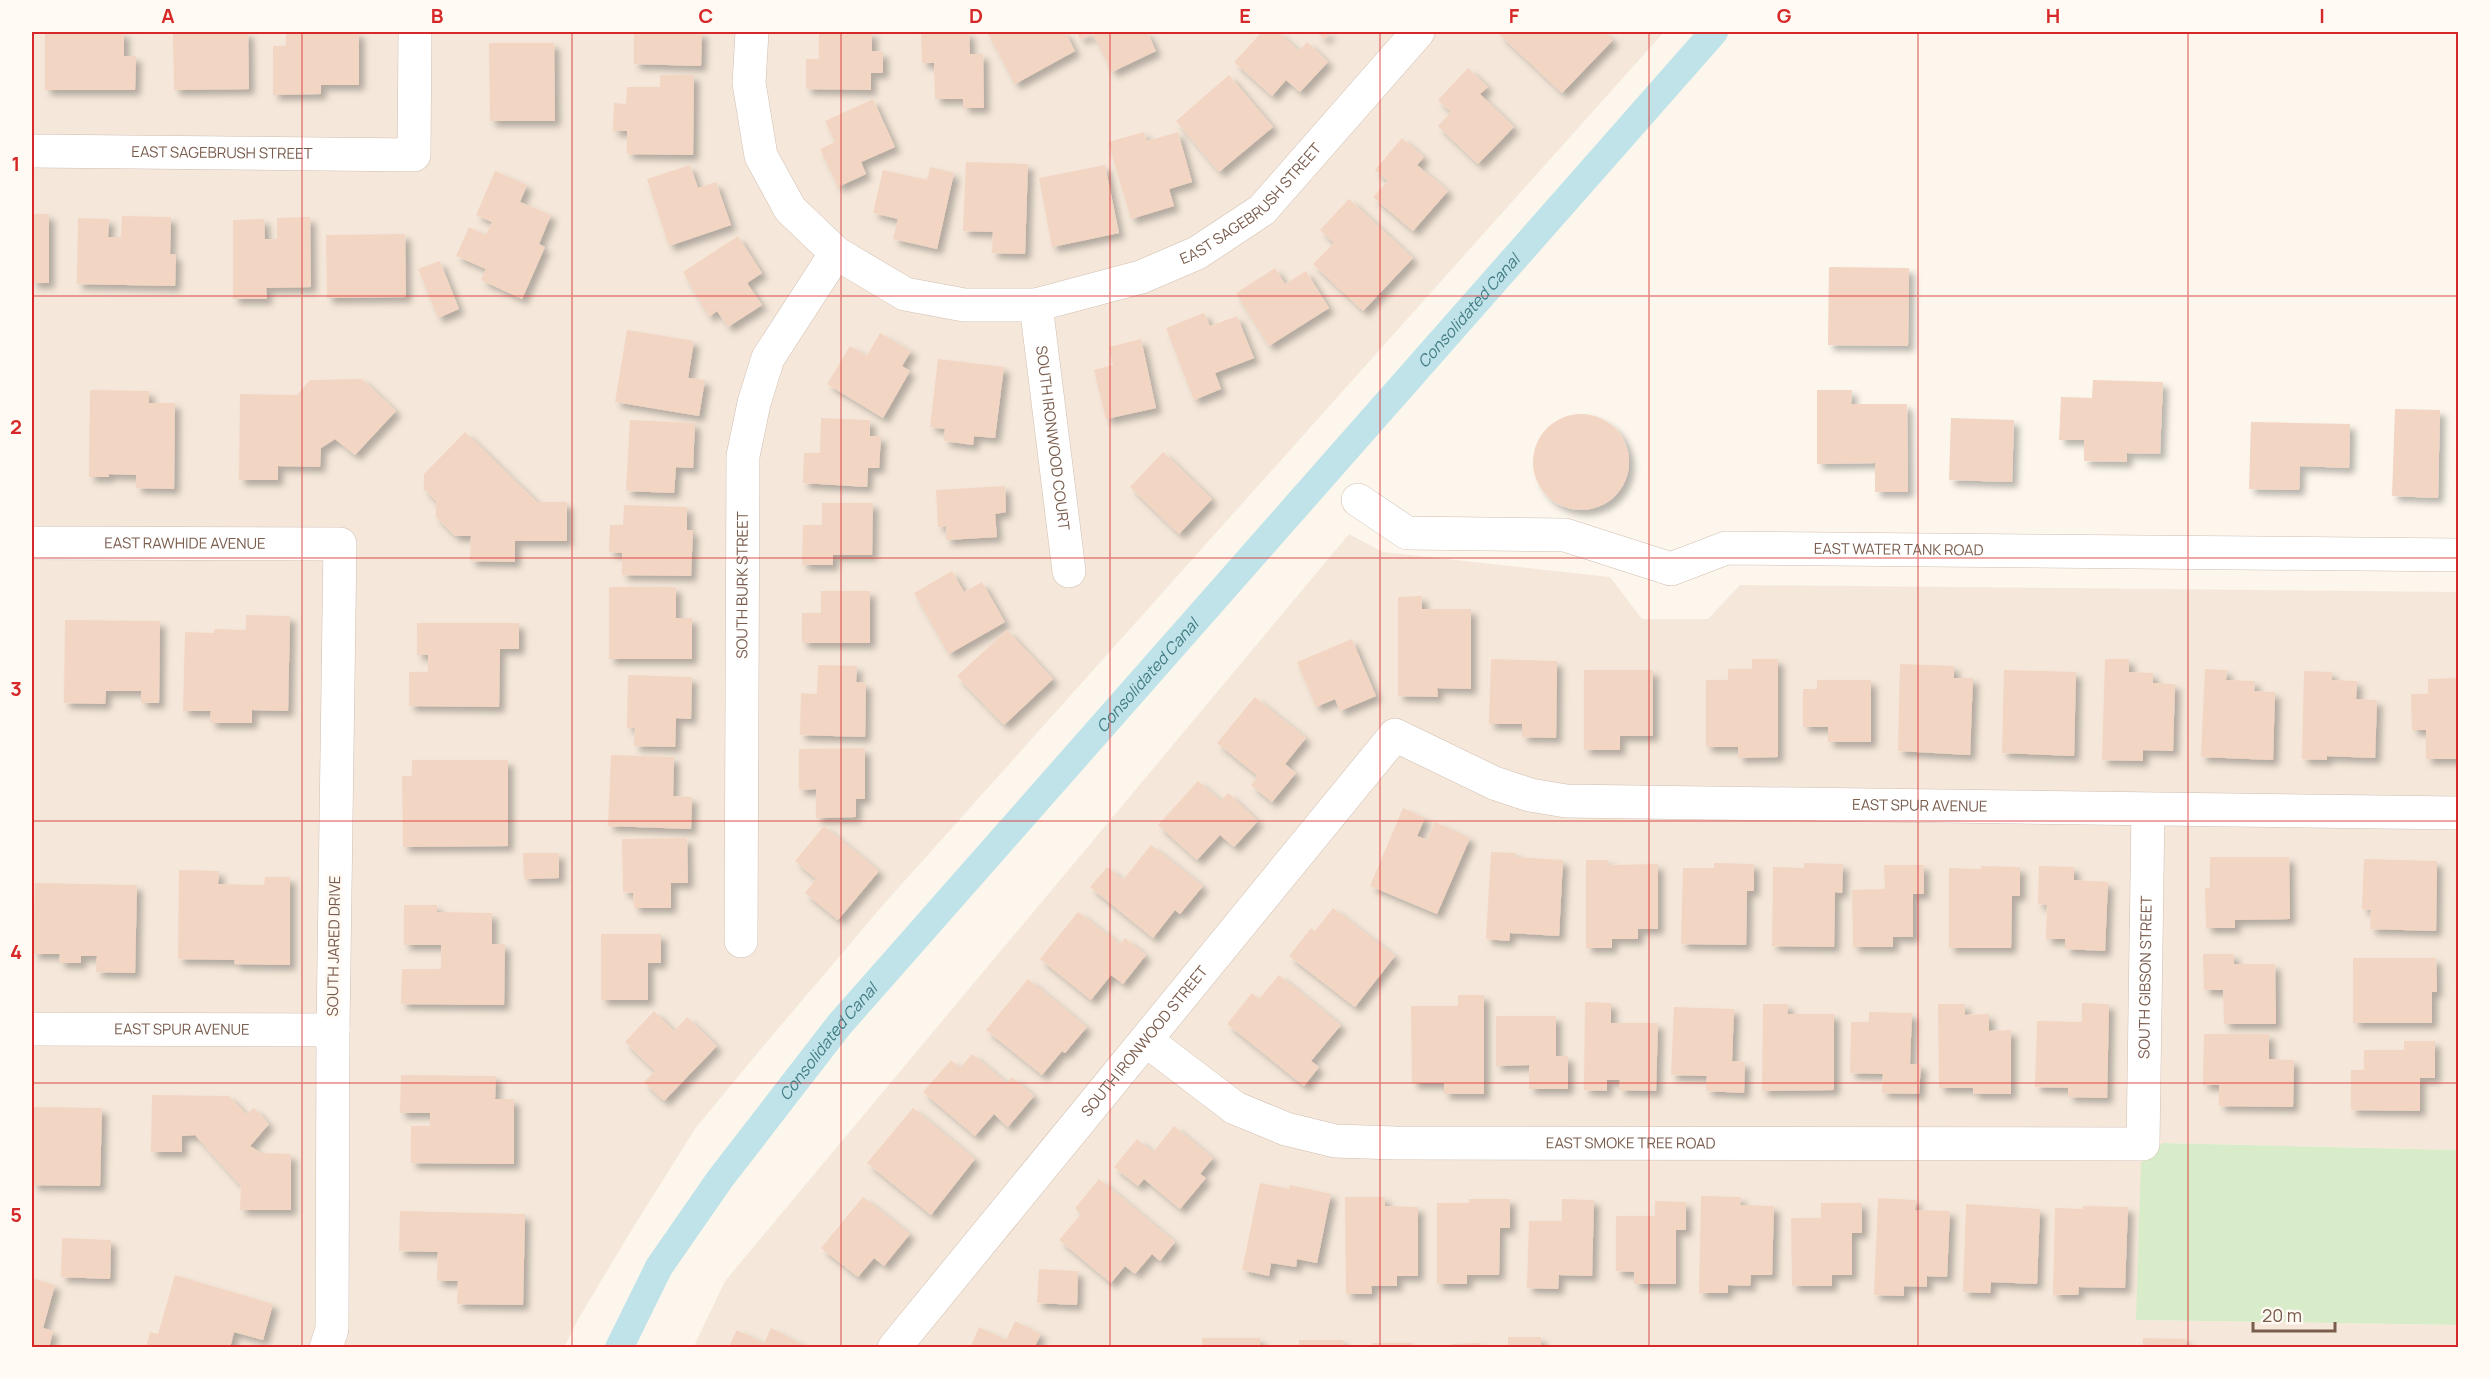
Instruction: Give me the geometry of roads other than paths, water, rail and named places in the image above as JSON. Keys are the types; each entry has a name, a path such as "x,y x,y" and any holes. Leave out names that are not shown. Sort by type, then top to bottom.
{"street":[{"name":"EAST SAGEBRUSH STREET","path":"32,151 414,155 415,32"},
{"path":"752,32 749,83 761,156 790,209 836,253 905,294 964,305 1036,305"},
{"name":"EAST SAGEBRUSH STREET","path":"1036,305 1141,277 1197,253 1262,210 1418,32"},
{"name":"SOUTH BURK STREET","path":"741,942 743,456 754,403 768,358 836,253"},
{"name":"SOUTH IRONWOOD COURT","path":"1036,305 1069,571"},
{"name":"EAST WATER TANK ROAD","path":"1358,500 1407,533 1565,534 1671,569 1726,548 2458,555"},
{"name":"EAST RAWHIDE AVENUE","path":"32,543 340,544"},
{"name":"SOUTH JARED DRIVE","path":"326,1347 332,1329 333,1030 340,544"},
{"name":"EAST SPUR AVENUE","path":"1395,735 1494,783 1530,795 1566,801 2458,813"},
{"name":"SOUTH IRONWOOD STREET","path":"894,1347 1147,1041 1395,735"},
{"name":"SOUTH GIBSON STREET","path":"2143,1144 2148,810"},
{"name":"EAST SPUR AVENUE","path":"32,1029 333,1030"},
{"name":"EAST SMOKE TREE ROAD","path":"1147,1041 1235,1108 1286,1129 1335,1141 2143,1144"}],"waterway":[{"name":"Consolidated Canal","path":"619,1348 659,1267 720,1179 839,1025 1714,32"}]}
